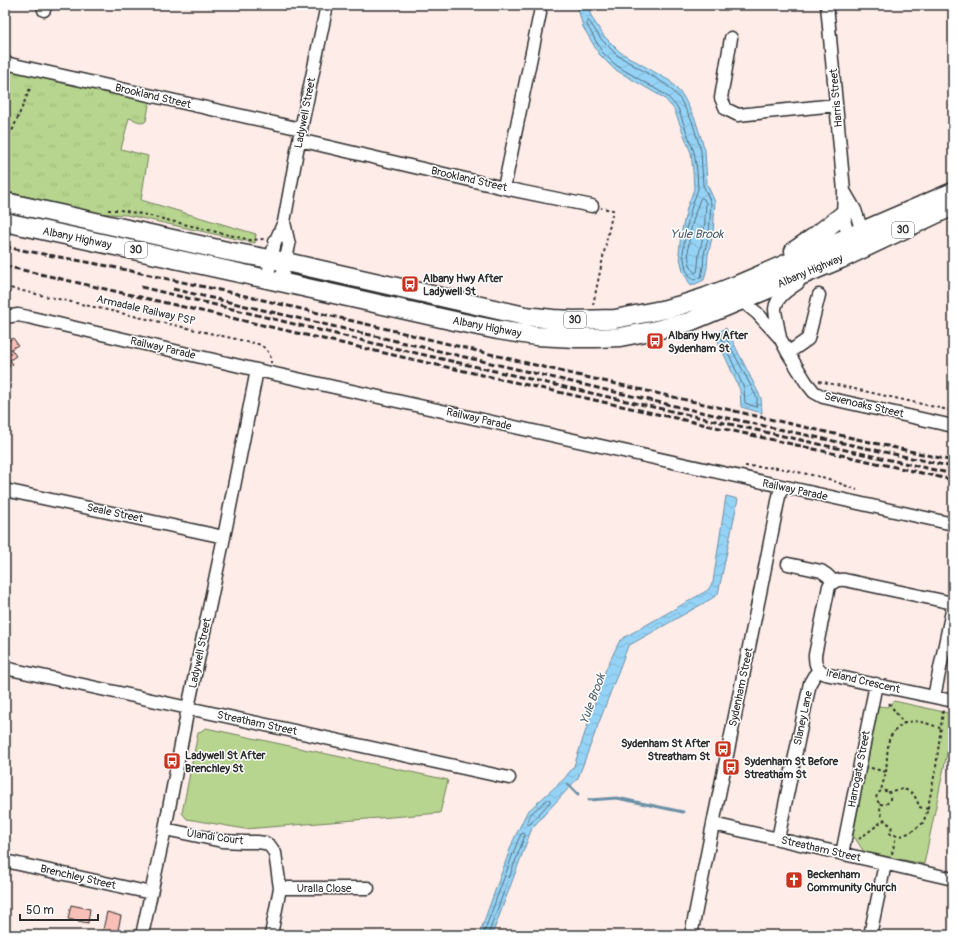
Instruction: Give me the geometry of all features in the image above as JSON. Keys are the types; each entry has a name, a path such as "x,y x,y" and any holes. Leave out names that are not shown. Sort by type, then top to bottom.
{"highway":[{"name":"Albany Highway","path":"854,245 953,192"},
{"name":"Albany Highway","path":"5,202 227,251 279,260 525,316 553,320 622,318 674,307 706,297 739,293"},
{"name":"Albany Highway","path":"5,222 498,330 536,336 576,338 620,337 689,322 739,293 953,206"},
{"path":"739,293 752,271 782,259 814,238 843,215"}],"street":[{"name":"Ladywell Street","path":"274,280 279,260 289,245 284,222 300,134 327,5"},
{"name":"Harris Street","path":"827,5 844,191 843,215 854,245"},
{"path":"504,188 540,13"},
{"path":"730,38 721,98 726,109 738,115 836,105"},
{"name":"Brookland Street","path":"5,63 300,134 504,188 592,206"},
{"name":"Harris Street","path":"844,191 855,210 854,245"},
{"name":"Ladywell Street","path":"279,260 269,240 284,222"},
{"name":"Sevenoaks Street","path":"780,338 775,309 782,295 854,245"},
{"name":"Sevenoaks Street","path":"739,293 780,338 806,382 814,392 823,397 953,426"},
{"path":"788,353 808,339 819,294"},
{"name":"Railway Parade","path":"5,317 18,315 28,317 257,370 953,524"},
{"name":"Ladywell Street","path":"142,935 165,830 188,708 257,370"},
{"name":"Sydenham Street","path":"691,935 762,588 780,486"},
{"name":"Seale Street","path":"5,490 224,537"},
{"path":"788,564 821,571 834,582 845,580 953,604 934,697"},
{"name":"Ireland Crescent","path":"834,582 829,586 815,655 815,663 819,670 825,674 953,701"},
{"name":"Streatham Street","path":"5,668 509,778"},
{"name":"Slaney Lane","path":"778,839 810,683 819,670"},
{"name":"Harrogate Street","path":"842,854 876,684"},
{"name":"Streatham Street","path":"713,824 842,854 888,860 953,879"},
{"name":"Ulandi Court","path":"165,830 222,841 257,842 270,846 274,853 280,888 271,935"},
{"path":"870,935 888,860"},
{"name":"Brenchley Street","path":"5,861 151,893"},
{"name":"Uralla Close","path":"280,888 368,888"}],"path":[{"path":"5,140 13,129 31,86"},
{"path":"592,206 613,210 592,311"},
{"name":"Armadale Railway PSP","path":"5,287 258,344 264,346 268,351 271,364"},
{"path":"6,304 10,288"},
{"path":"816,381 953,411"},
{"path":"889,703 904,724"},
{"path":"940,728 921,721 912,721 897,728 890,737 886,772 881,790 877,794 876,799 880,804 880,811 884,820 892,826 890,834 901,836 911,832 922,823 928,809 936,767 943,710"},
{"path":"866,767 886,772"},
{"path":"881,790 889,792 898,789 912,792 917,799 919,807 928,809"},
{"path":"880,804 888,803 890,800 889,792"},
{"path":"859,839 884,820"},
{"path":"888,860 896,836"}],"green space":[{"path":"5,69 150,100 146,121 143,123 129,118 121,149 148,156 141,200 256,234 255,243 127,215 93,213 5,191"},
{"path":"894,701 953,714 953,724 924,864 864,852 853,835 878,706 887,707"},
{"path":"206,728 448,780 440,813 245,829 187,819 182,813 198,733"}],"water":[{"name":"Yule Brook","path":"577,5 587,5 592,18 604,36 620,52 670,81 683,96 695,119 705,150 707,184 715,202 713,234 704,280 691,286 683,271 679,253 681,234 687,208 694,189 693,171 691,153 674,109 664,98 614,69 599,54 583,27"},
{"path":"726,328 761,398 762,413 741,407 740,390 715,334"},
{"path":"726,496 738,499 718,594 628,646 578,778 532,828 492,935 479,935 513,841 527,812 564,779 574,766 606,669 619,642 625,637 708,590 713,582"}],"building":[{"path":"13,338 18,345 11,349 16,356 10,360 13,364 6,368 5,343"},
{"path":"71,905 90,909 88,923 68,919"},
{"path":"107,912 121,916 117,935 102,934"}],"waterway":[{"path":"568,784 578,794"},
{"path":"589,800 617,798 683,812"}],"railway":[{"path":"5,247 108,266 233,293 564,372 953,461"},
{"path":"5,266 406,358 953,480"},
{"path":"141,287 381,345 953,474"},
{"path":"173,289 705,413 953,467"}],"place":[{"name":"Albany Hwy After Ladywell St","path":"410,284"},
{"name":"Albany Hwy After Sydenham St","path":"655,341"},
{"name":"Sydenham St After Streatham St","path":"723,749"},
{"name":"Ladywell St After Brenchley St","path":"172,761"},
{"name":"Sydenham St Before Streatham St","path":"731,767"},
{"name":"Beckenham Community Church","path":"794,880"}]}
